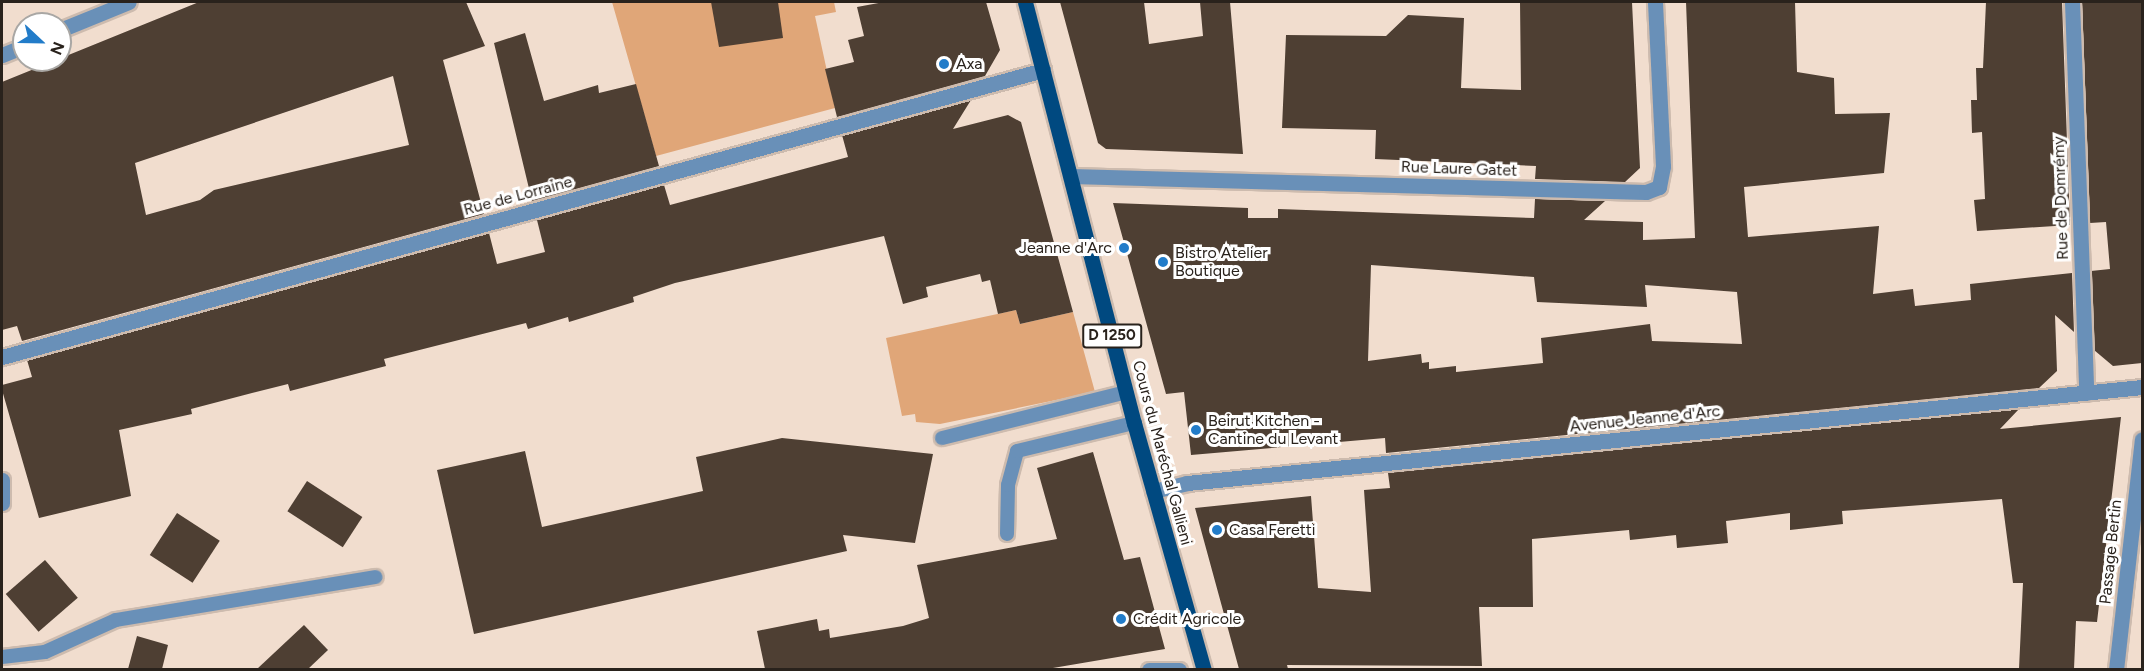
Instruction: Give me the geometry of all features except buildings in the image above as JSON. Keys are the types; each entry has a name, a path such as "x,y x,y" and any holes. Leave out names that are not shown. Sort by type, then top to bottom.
{"main road":[{"name":"Cours du Maréchal Gallieni","path":"1025,2 1198,668"}],"street":[{"path":"72,25 129,2"},
{"name":"Rue Laure Gatet","path":"1071,176 1646,192 1659,187 1663,166 1655,2"},
{"name":"Rue de Domrémy","path":"2072,2 2086,393"},
{"name":"Rue de Lorraine","path":"2,357 1043,70"},
{"name":"Avenue Jeanne d'Arc","path":"1153,491 1187,483 2086,393 2142,390"},
{"name":"Passage Bertin","path":"2116,669 2142,439"},
{"path":"2,480 2,503"},
{"path":"1149,669 1179,669"}],"lane":[{"path":"942,438 1126,393"},
{"path":"1007,534 1008,484 1017,451 1134,423"},
{"path":"2,657 45,652 116,620 375,577"}],"shaded area":[{"path":"612,2 834,2 836,12 815,16 835,108 656,156"},
{"path":"1016,310 1020,324 1073,312 1095,392 940,424 916,422 915,414 902,416 886,338"}],"place":[{"name":"Axa","path":"944,64"},
{"name":"Jeanne d'Arc","path":"1124,248"},
{"name":"Bistro Atelier Boutique","path":"1163,262"},
{"name":"Beirut Kitchen - Cantine du Levant","path":"1196,430"},
{"name":"Casa Feretti","path":"1217,530"},
{"name":"Crédit Agricole","path":"1121,619"}]}
